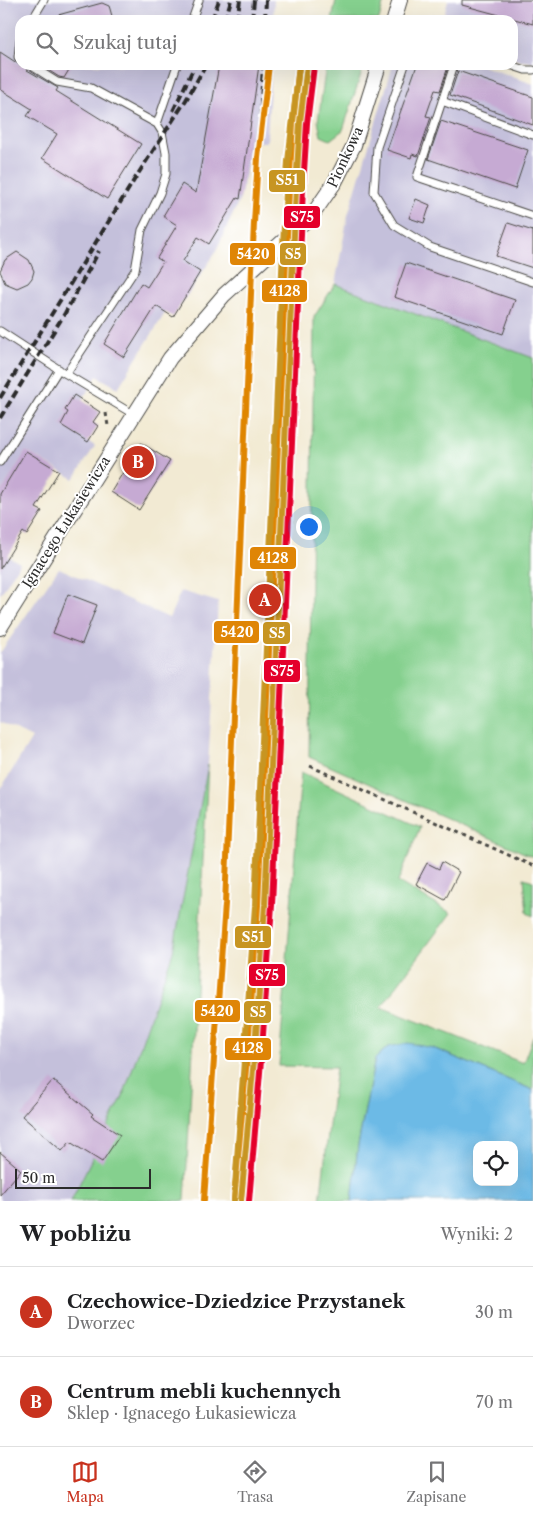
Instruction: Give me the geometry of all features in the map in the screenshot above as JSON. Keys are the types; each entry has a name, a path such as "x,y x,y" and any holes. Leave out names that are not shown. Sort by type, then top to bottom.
{"street":[{"path":"396,15 400,0"},
{"name":"Pionkowa","path":"268,256 313,214 335,182 354,145 378,70"},
{"name":"Ignacego Łukasiewicza","path":"0,628 170,358 224,295 268,256"}],"lane":[{"path":"35,15 44,0"},
{"path":"194,15 199,0"},
{"path":"518,68 533,70"},
{"path":"38,70 57,82 91,88 157,124 162,132 166,153 166,174 160,193 142,230 135,270 66,374"},
{"path":"157,124 175,70"},
{"path":"403,70 376,148 374,192 394,225 430,247 533,282"},
{"path":"452,70 417,177 533,216"},
{"path":"442,101 533,135"},
{"path":"0,331 66,374 134,414"},
{"path":"0,462 59,369"}],"path":[{"path":"277,329 281,242"},
{"path":"310,766 533,866"}],"shaded area":[{"path":"0,0 274,0 273,15 15,15 15,70 271,70 267,142 252,142 240,199 214,255 174,315 167,310 118,388 97,376 82,400 74,395 65,410 68,412 61,425 95,446 74,479 26,451 0,494"},
{"path":"448,0 533,0 533,62 518,60 518,15 444,15"},
{"path":"392,70 494,70 533,84 533,358 335,284 348,215"},
{"path":"0,552 20,563 0,595"},
{"path":"59,568 169,618 181,591 218,602 208,765 173,952 123,1096 71,1201 0,1201 0,790 32,738 0,722 0,653"}],"green space":[{"path":"336,0 384,0 380,15 333,15"},
{"path":"325,70 362,70 343,130 330,140 321,136 318,121"},
{"path":"335,284 533,358 533,857 309,757 314,317"},
{"path":"208,765 185,1201 71,1201 123,1096 173,952"},
{"path":"301,772 420,827 398,882 451,913 381,1007 523,1063 533,1037 533,1090 433,1048 388,1047 375,1059 358,1145 352,1201 320,1201 336,1067 279,1066"},
{"path":"524,878 533,881 533,916 527,913"}],"water":[{"path":"408,1043 433,1048 533,1090 533,1201 352,1201 358,1145 375,1059 388,1047"}],"building":[{"path":"462,0 533,0 533,24 518,20 518,15 499,15 462,5"},
{"path":"102,3 109,6 112,15 58,15"},
{"path":"0,52 15,62 15,70 27,70 58,88 56,91 141,144 107,199 42,158 57,134 27,116 32,109 0,89"},
{"path":"48,70 69,70 64,78"},
{"path":"218,70 258,70 240,199 237,198 209,244 198,237 183,261 200,272 173,317 156,306 124,357 104,344 141,283 147,287 163,262 157,258 177,225 163,216 182,184 196,193"},
{"path":"415,70 447,70 440,91 435,90 426,116 431,117 418,156 412,154 411,158 387,150"},
{"path":"458,71 533,97 533,125 450,95"},
{"path":"441,121 528,150 515,189 428,159"},
{"path":"416,199 430,205 424,223 409,218"},
{"path":"508,223 533,231 533,268 496,256"},
{"path":"17,252 29,260 34,271 28,283 17,288 5,283 0,271 5,260"},
{"path":"406,263 515,300 503,334 394,297"},
{"path":"74,395 100,412 93,422 98,426 88,442 61,425 68,412 65,410"},
{"path":"141,443 170,461 139,510 111,492"},
{"path":"26,451 59,471 36,508 42,511 27,535 23,532 0,569 0,494"},
{"path":"68,594 97,605 82,644 53,633"},
{"path":"442,862 459,872 445,900 416,884 427,863 439,869"},
{"path":"53,1080 93,1114 91,1116 120,1135 102,1162 70,1142 62,1151 22,1116"},
{"path":"0,1152 21,1170 0,1195"}],"railway":[{"path":"214,15 219,0"},
{"path":"226,15 231,0"},
{"path":"238,15 240,0"},
{"path":"252,15 254,0"},
{"path":"265,15 266,0"},
{"path":"173,111 193,70"},
{"path":"0,398 203,70"},
{"path":"259,142 263,70"},
{"path":"0,418 65,313 99,251"}],"transit line":[{"name":"5420","path":"204,1200 225,904 254,223 258,158 268,70"},
{"name":"4128","path":"234,1200 248,1047 258,905 289,188 298,70"},
{"name":"S51","path":"234,1201 255,906 284,225 288,161 299,70"},
{"name":"S5","path":"241,1201 255,1048 265,905 296,188 300,122 306,70"},
{"name":"S75","path":"249,1201 272,905 303,188 307,123 314,70"}],"place":[{"name":"Centrum mebli kuchennych","path":"138,462"},
{"name":"Czechowice-Dziedzice Przystanek","path":"265,600"}]}
